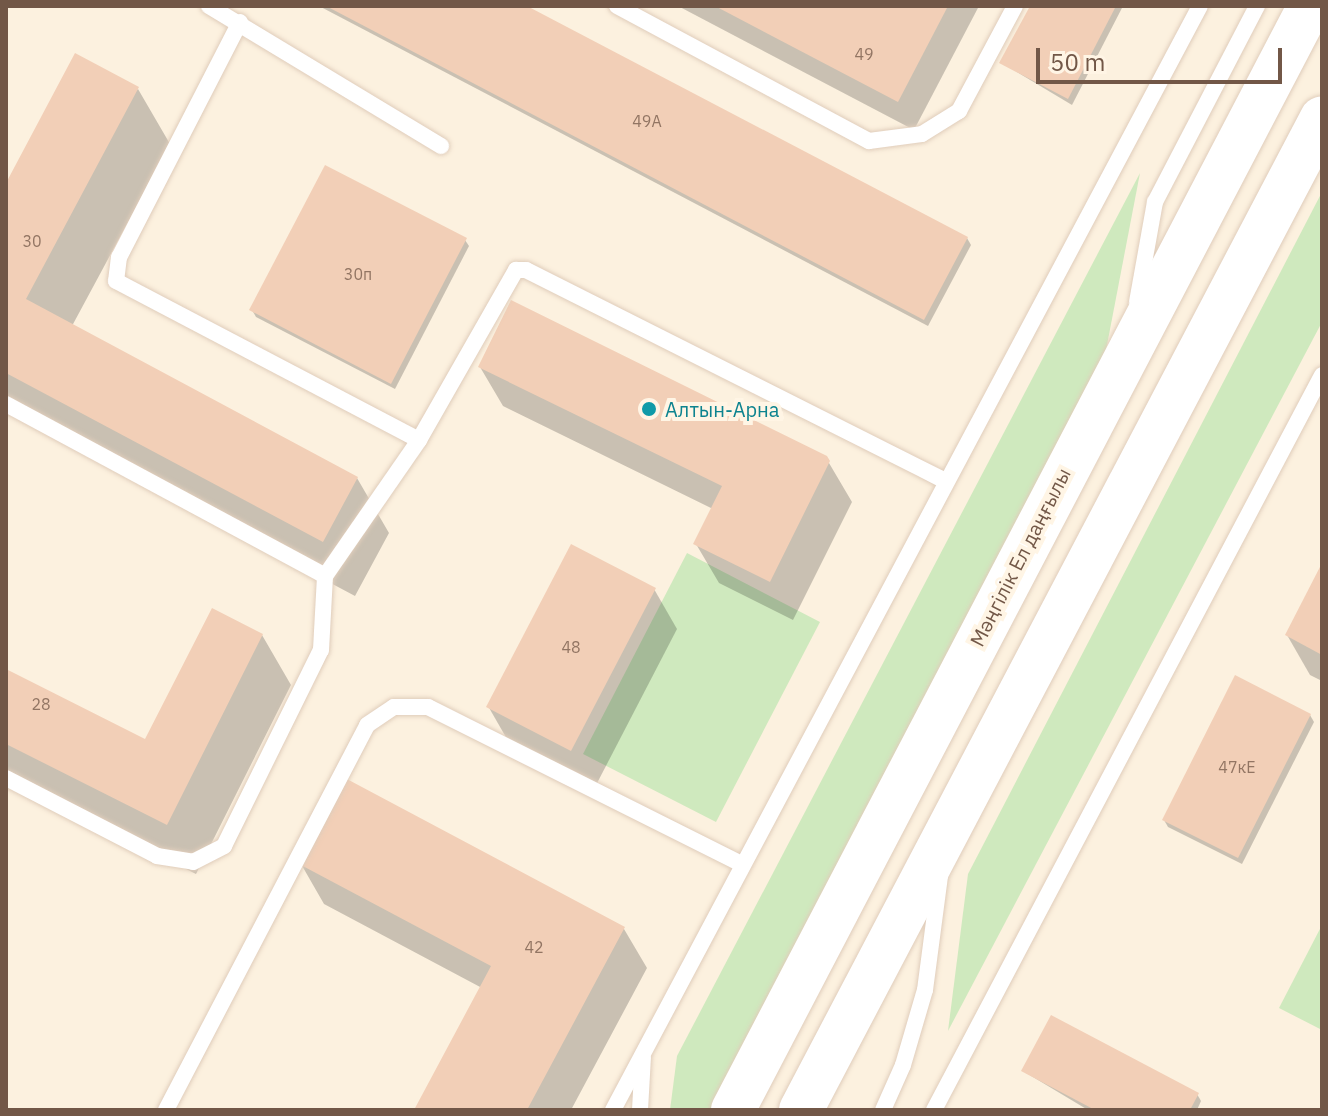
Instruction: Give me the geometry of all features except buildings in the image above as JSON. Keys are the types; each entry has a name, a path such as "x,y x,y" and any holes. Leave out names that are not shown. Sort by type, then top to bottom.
{"main road":[{"name":"Мәңгілік Ел даңғылы","path":"733,1110 1128,349 1310,6"},
{"path":"801,1110 1322,118"}],"lane":[{"path":"209,6 441,146"},
{"path":"617,6 869,141 922,134 959,111 1015,6"},
{"path":"613,1110 1200,6"},
{"path":"1128,349 1155,202 1257,6"},
{"path":"240,22 119,257 116,281 419,440"},
{"path":"6,778 157,856 193,862 224,846 321,650 325,576 419,440 508,276 526,270 945,481"},
{"path":"934,1110 1322,375"},
{"path":"6,404 325,576"},
{"path":"166,1110 367,725 394,707 428,707 743,865"},
{"path":"883,1110 903,1065 925,990 946,834"},
{"path":"640,1110 644,1052"}],"green space":[{"path":"1140,173 1102,371 720,1110 670,1110 677,1056"},
{"path":"1322,192 1322,322 948,1031 968,874"},
{"path":"687,553 820,622 716,822 583,754"},
{"path":"1322,925 1322,1030 1279,1008"}],"place":[{"name":"Алтын-Арна","path":"649,409"}]}
